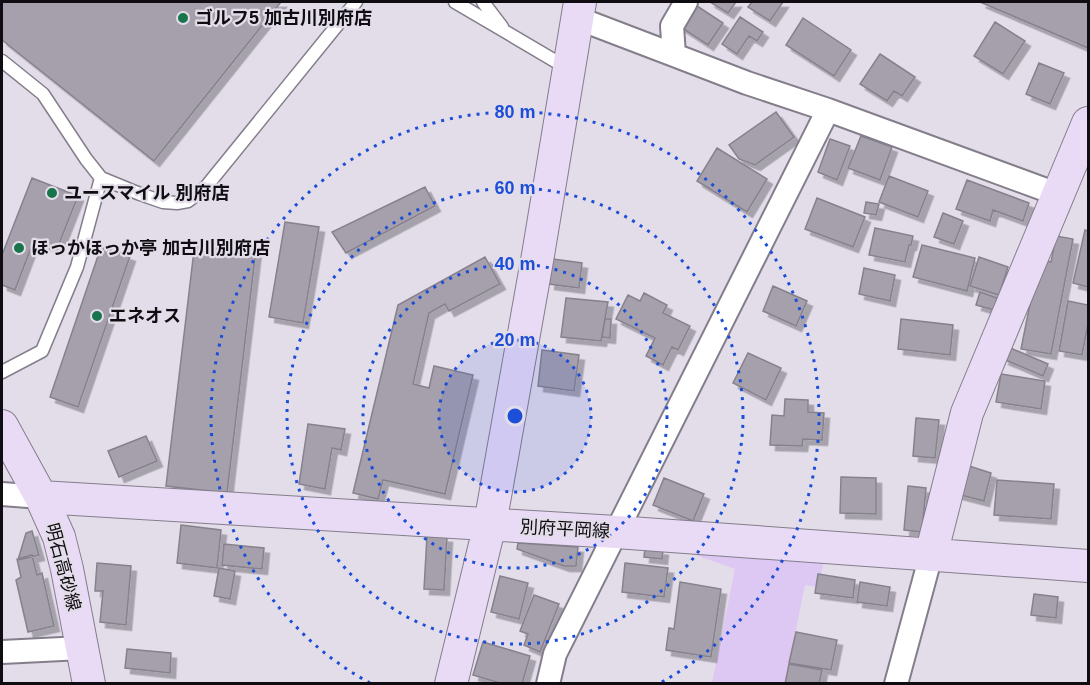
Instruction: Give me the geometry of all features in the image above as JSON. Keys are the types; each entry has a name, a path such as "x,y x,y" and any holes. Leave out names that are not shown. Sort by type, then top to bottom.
{"main road":[{"path":"451,684 489,524 538,255 579,10"},
{"path":"931,555 967,413 1057,194 1089,123"},
{"name":"明石高砂線","path":"2,426 41,497 58,537 89,684"},
{"name":"別府平岡線","path":"41,497 616,532 1089,566"}],"street":[{"path":"674,55 672,26 686,2"},
{"path":"579,10 674,55 1057,194"},
{"path":"548,684 555,654 828,110"},
{"path":"2,494 41,497"},
{"path":"896,684 931,555"},
{"path":"2,652 82,648"}],"lane":[{"path":"2,61 43,94 101,178 162,202 188,201 205,188 356,2"},
{"path":"455,2 568,68"},
{"path":"483,2 506,32"},
{"path":"2,372 42,351 77,267 101,178"}],"shaded area":[{"path":"695,550 824,561 818,587 805,585 785,683 712,683 735,569 690,553"}],"building":[{"path":"2,2 281,2 154,161 2,40"},
{"path":"710,2 736,2 728,13"},
{"path":"752,2 783,2 770,21 748,7"},
{"path":"980,2 1088,2 1088,48"},
{"path":"694,4 723,23 708,45 679,26"},
{"path":"740,17 763,32 757,41 749,36 737,54 722,44"},
{"path":"803,18 851,50 834,76 786,45"},
{"path":"995,22 1025,41 1003,74 974,56"},
{"path":"880,54 915,77 902,96 894,91 887,101 860,84"},
{"path":"1039,63 1064,73 1050,104 1026,94"},
{"path":"776,112 794,137 755,165 739,159 729,145"},
{"path":"861,136 892,147 880,180 848,168"},
{"path":"830,139 850,146 837,180 818,172"},
{"path":"717,148 767,179 747,212 697,181"},
{"path":"889,176 928,191 918,217 879,202"},
{"path":"32,178 78,196 57,249 34,240 15,290 2,285 2,255"},
{"path":"967,180 1029,203 1023,221 993,210 990,221 956,209"},
{"path":"425,187 435,206 346,253 332,232"},
{"path":"817,198 865,217 853,247 805,229"},
{"path":"866,202 879,204 876,215 864,213"},
{"path":"943,213 963,221 954,244 934,237"},
{"path":"285,222 319,227 303,323 269,317"},
{"path":"875,228 913,236 905,262 869,255"},
{"path":"1085,230 1088,231 1088,287 1073,283"},
{"path":"1056,236 1073,239 1051,354 1021,349 1039,259 1051,262"},
{"path":"195,242 256,249 227,493 166,486"},
{"path":"922,245 975,258 967,291 913,277"},
{"path":"101,247 130,256 78,407 50,397"},
{"path":"485,257 500,284 449,311 445,304 429,313 413,384 429,388 434,366 473,375 445,494 383,480 378,499 353,493 398,305"},
{"path":"979,257 1008,267 999,295 970,286"},
{"path":"553,259 582,263 579,288 549,284"},
{"path":"864,268 895,275 890,301 859,294"},
{"path":"773,286 807,301 796,326 763,311"},
{"path":"980,292 997,298 994,310 976,305"},
{"path":"644,293 667,305 663,313 690,326 678,350 672,347 663,365 646,356 655,338 616,319 628,295 640,301"},
{"path":"566,298 608,302 601,341 561,337"},
{"path":"1068,301 1088,305 1088,324 1082,355 1059,351"},
{"path":"605,319 611,319 610,338 602,337"},
{"path":"901,319 953,325 950,355 898,349"},
{"path":"1008,347 1048,364 1043,376 1003,359"},
{"path":"542,350 579,355 574,391 538,386"},
{"path":"748,353 781,368 766,400 733,383"},
{"path":"1001,374 1045,381 1041,409 996,402"},
{"path":"785,399 808,400 808,412 824,413 822,440 803,439 802,446 770,445 772,415 784,416"},
{"path":"916,418 939,420 935,458 913,456"},
{"path":"308,424 345,429 341,450 332,448 325,489 299,484"},
{"path":"146,436 157,461 119,477 108,451"},
{"path":"966,465 991,473 984,501 957,494"},
{"path":"841,477 876,478 876,514 840,513"},
{"path":"664,478 704,494 693,521 653,505"},
{"path":"997,480 1054,484 1051,519 994,515"},
{"path":"908,486 926,488 922,532 904,530"},
{"path":"181,525 221,530 217,568 177,563"},
{"path":"32,531 39,555 18,560 26,533"},
{"path":"427,536 447,537 444,590 424,589"},
{"path":"518,543 578,547 576,566 564,566 517,549"},
{"path":"224,544 264,548 262,569 222,565"},
{"path":"645,548 663,550 662,559 644,557"},
{"path":"32,555 37,575 42,573 54,626 28,632 16,580 21,577 17,559"},
{"path":"97,563 131,566 126,625 100,622 103,591 95,591"},
{"path":"625,563 668,568 664,597 622,592"},
{"path":"219,568 235,571 230,599 214,596"},
{"path":"818,574 855,580 853,598 815,593"},
{"path":"500,576 528,583 519,619 491,612"},
{"path":"680,582 721,589 711,657 666,650 669,628 674,629"},
{"path":"860,582 890,587 887,606 857,602"},
{"path":"1034,594 1058,597 1056,618 1031,615"},
{"path":"534,595 559,604 540,652 524,645 528,634 520,631"},
{"path":"796,632 837,640 831,670 789,663"},
{"path":"483,642 530,656 522,684 503,684 473,675"},
{"path":"127,649 171,653 170,673 125,668"},
{"path":"789,664 822,670 819,684 785,684"}],"place":[{"name":"ゴルフ5 加古川別府店","path":"183,18"},
{"name":"ユースマイル 別府店","path":"52,193"},
{"name":"ほっかほっか亭 加古川別府店","path":"19,248"},
{"name":"エネオス","path":"97,316"}]}
